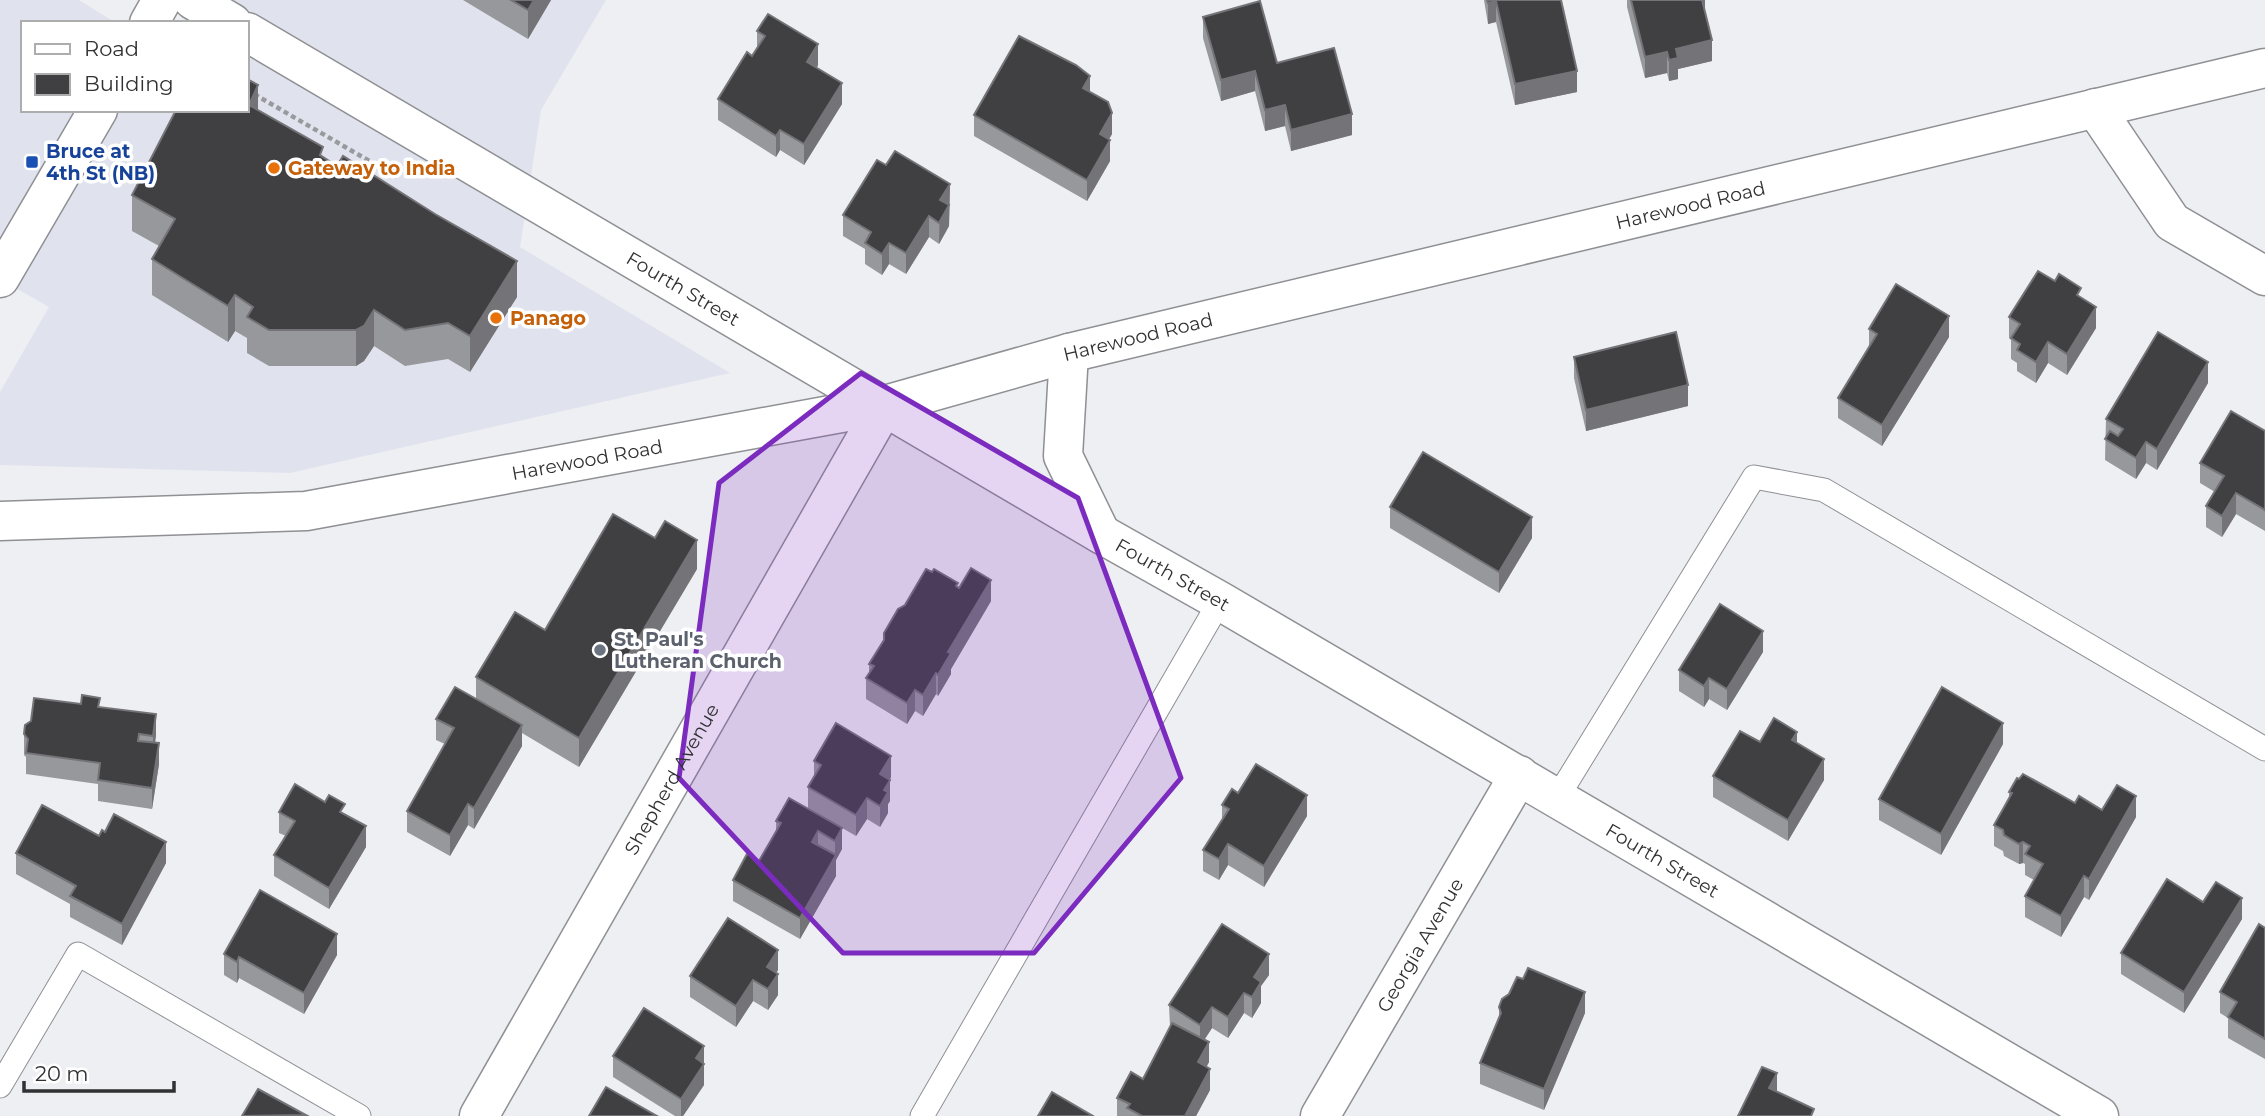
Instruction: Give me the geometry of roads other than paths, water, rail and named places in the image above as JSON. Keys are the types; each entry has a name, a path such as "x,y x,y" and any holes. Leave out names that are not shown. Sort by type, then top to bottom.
{"street":[{"path":"150,21 162,0"},
{"path":"193,0 229,21"},
{"name":"Fourth Street","path":"248,33 2099,1116"},
{"name":"Harewood Road","path":"0,521 306,511 885,405 1069,352 2265,68"},
{"path":"2095,108 2172,222 2265,276"},
{"path":"0,278 97,112"},
{"path":"1069,352 1063,456 1101,534"},
{"name":"Shepherd Avenue","path":"479,1116 885,405"},
{"name":"Georgia Avenue","path":"1320,1116 1518,775"}],"lane":[{"path":"1557,798 1754,477 1824,490 2265,750"},
{"path":"922,1116 1220,601"},
{"path":"0,1086 78,954 359,1116"}],"place":[{"name":"Bruce at 4th St (NB)","path":"32,162"},
{"name":"Gateway to India","path":"274,168"},
{"name":"Panago","path":"496,318"},
{"name":"St. Paul's Lutheran Church","path":"600,650"}]}
